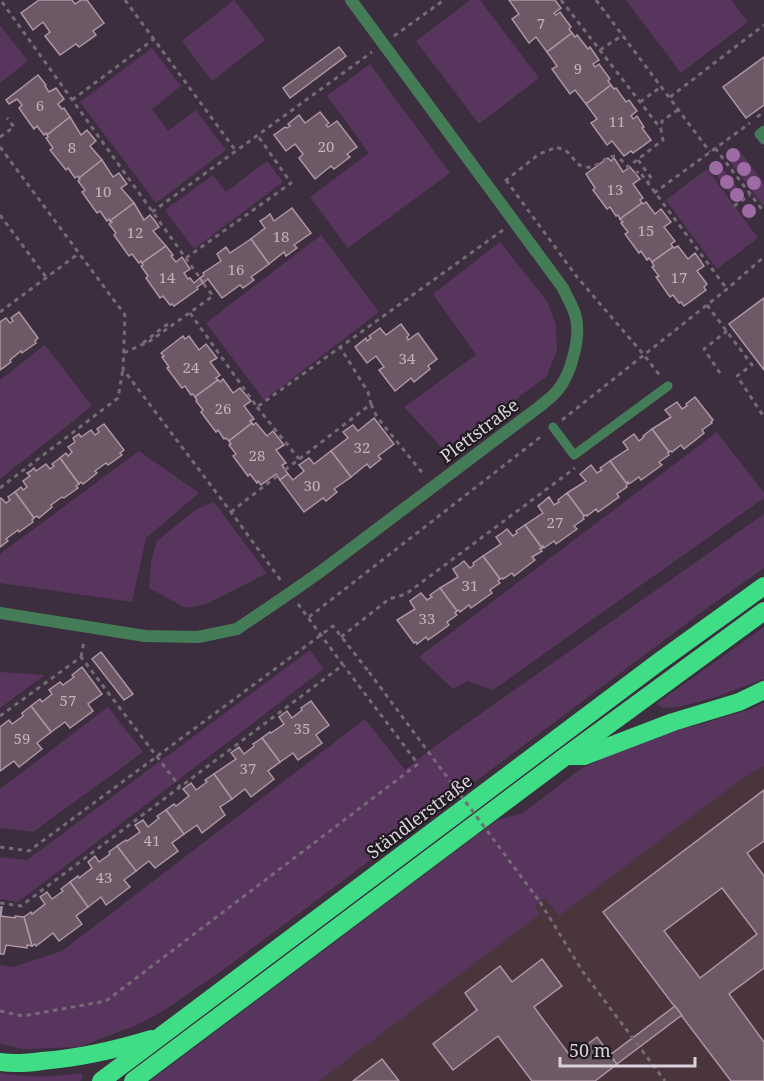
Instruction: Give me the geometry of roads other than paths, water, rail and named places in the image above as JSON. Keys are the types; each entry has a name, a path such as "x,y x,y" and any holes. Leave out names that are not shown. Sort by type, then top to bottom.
{"highway":[{"name":"Ständlerstraße","path":"101,1081 660,661 764,586"},
{"path":"133,1081 566,756 764,611"},
{"path":"566,756 584,756 673,722 739,702 764,690"},
{"path":"0,1062 63,1059 97,1053 161,1036"}],"street":[{"name":"Plettstraße","path":"0,613 145,636 198,637 237,629 434,487 558,391 574,353 577,334 575,315 563,288 351,0"}],"lane":[{"path":"764,130 759,134 764,140"},
{"path":"553,427 574,455 668,386"}]}
